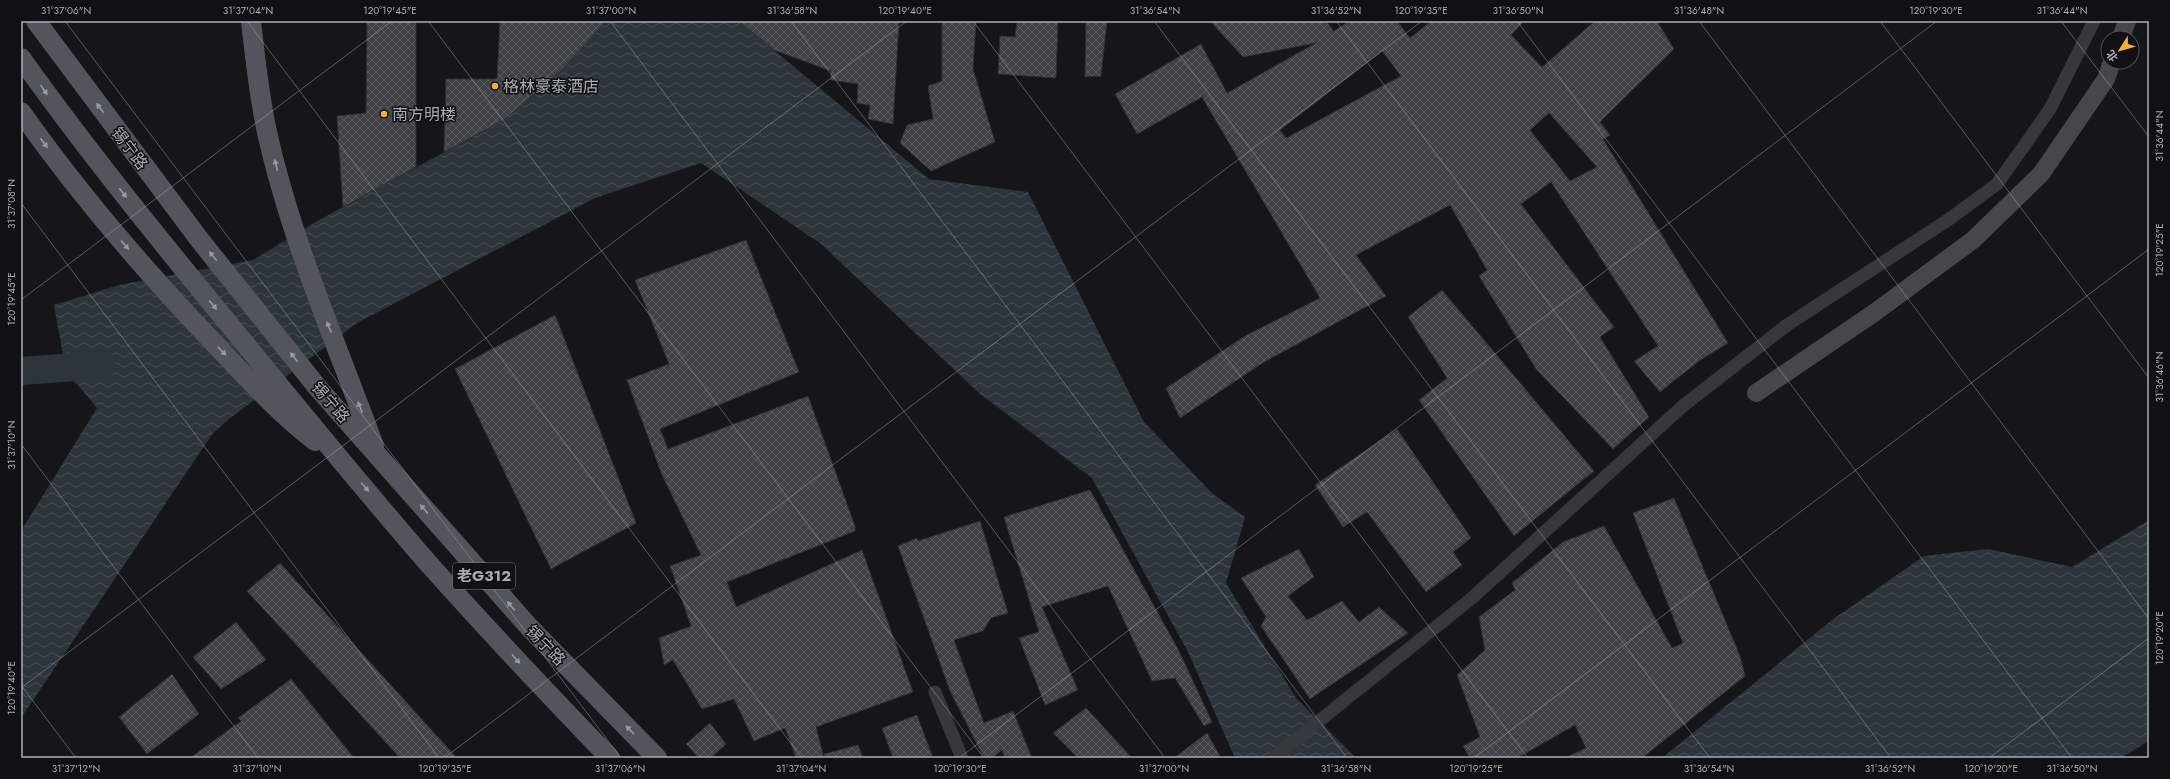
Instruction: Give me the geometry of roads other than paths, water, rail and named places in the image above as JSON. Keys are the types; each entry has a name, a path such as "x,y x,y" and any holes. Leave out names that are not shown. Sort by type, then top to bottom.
{"main road":[{"name":"锡宁路","path":"36,21 195,233 318,388 529,627 657,758"},
{"path":"251,21 266,131 286,202 312,285 378,456"},
{"name":"锡宁路","path":"21,58 57,108 176,260 291,411 352,471 428,562 552,698 610,758"},
{"path":"21,112 93,208 162,288 291,411"}],"street":[{"path":"1273,758 1472,598 1684,406 1787,325 1948,220 1996,184 2050,109 2094,21"},
{"path":"1756,393 1874,313 1973,240 2041,174 2106,79 2109,70"},
{"path":"935,692 962,758"}],"water":[{"path":"606,21 739,21 929,179 1028,192 1144,422 1212,493 1245,517 1226,583 1296,698 1356,758 1235,758 1188,652 1092,478 980,394 820,243 701,163 595,198 357,323 229,419 213,433 21,718 21,531 97,408 78,385 67,377 54,305 119,285 253,260 319,220 504,120 562,69"},
{"path":"2149,520 2149,741 2121,758 1662,758 1832,620 1924,556 1988,549 2072,567"}],"waterway":[{"path":"21,371 102,365"}],"place":[{"name":"格林豪泰酒店","path":"495,86"},
{"name":"南方明楼","path":"384,114"}]}
